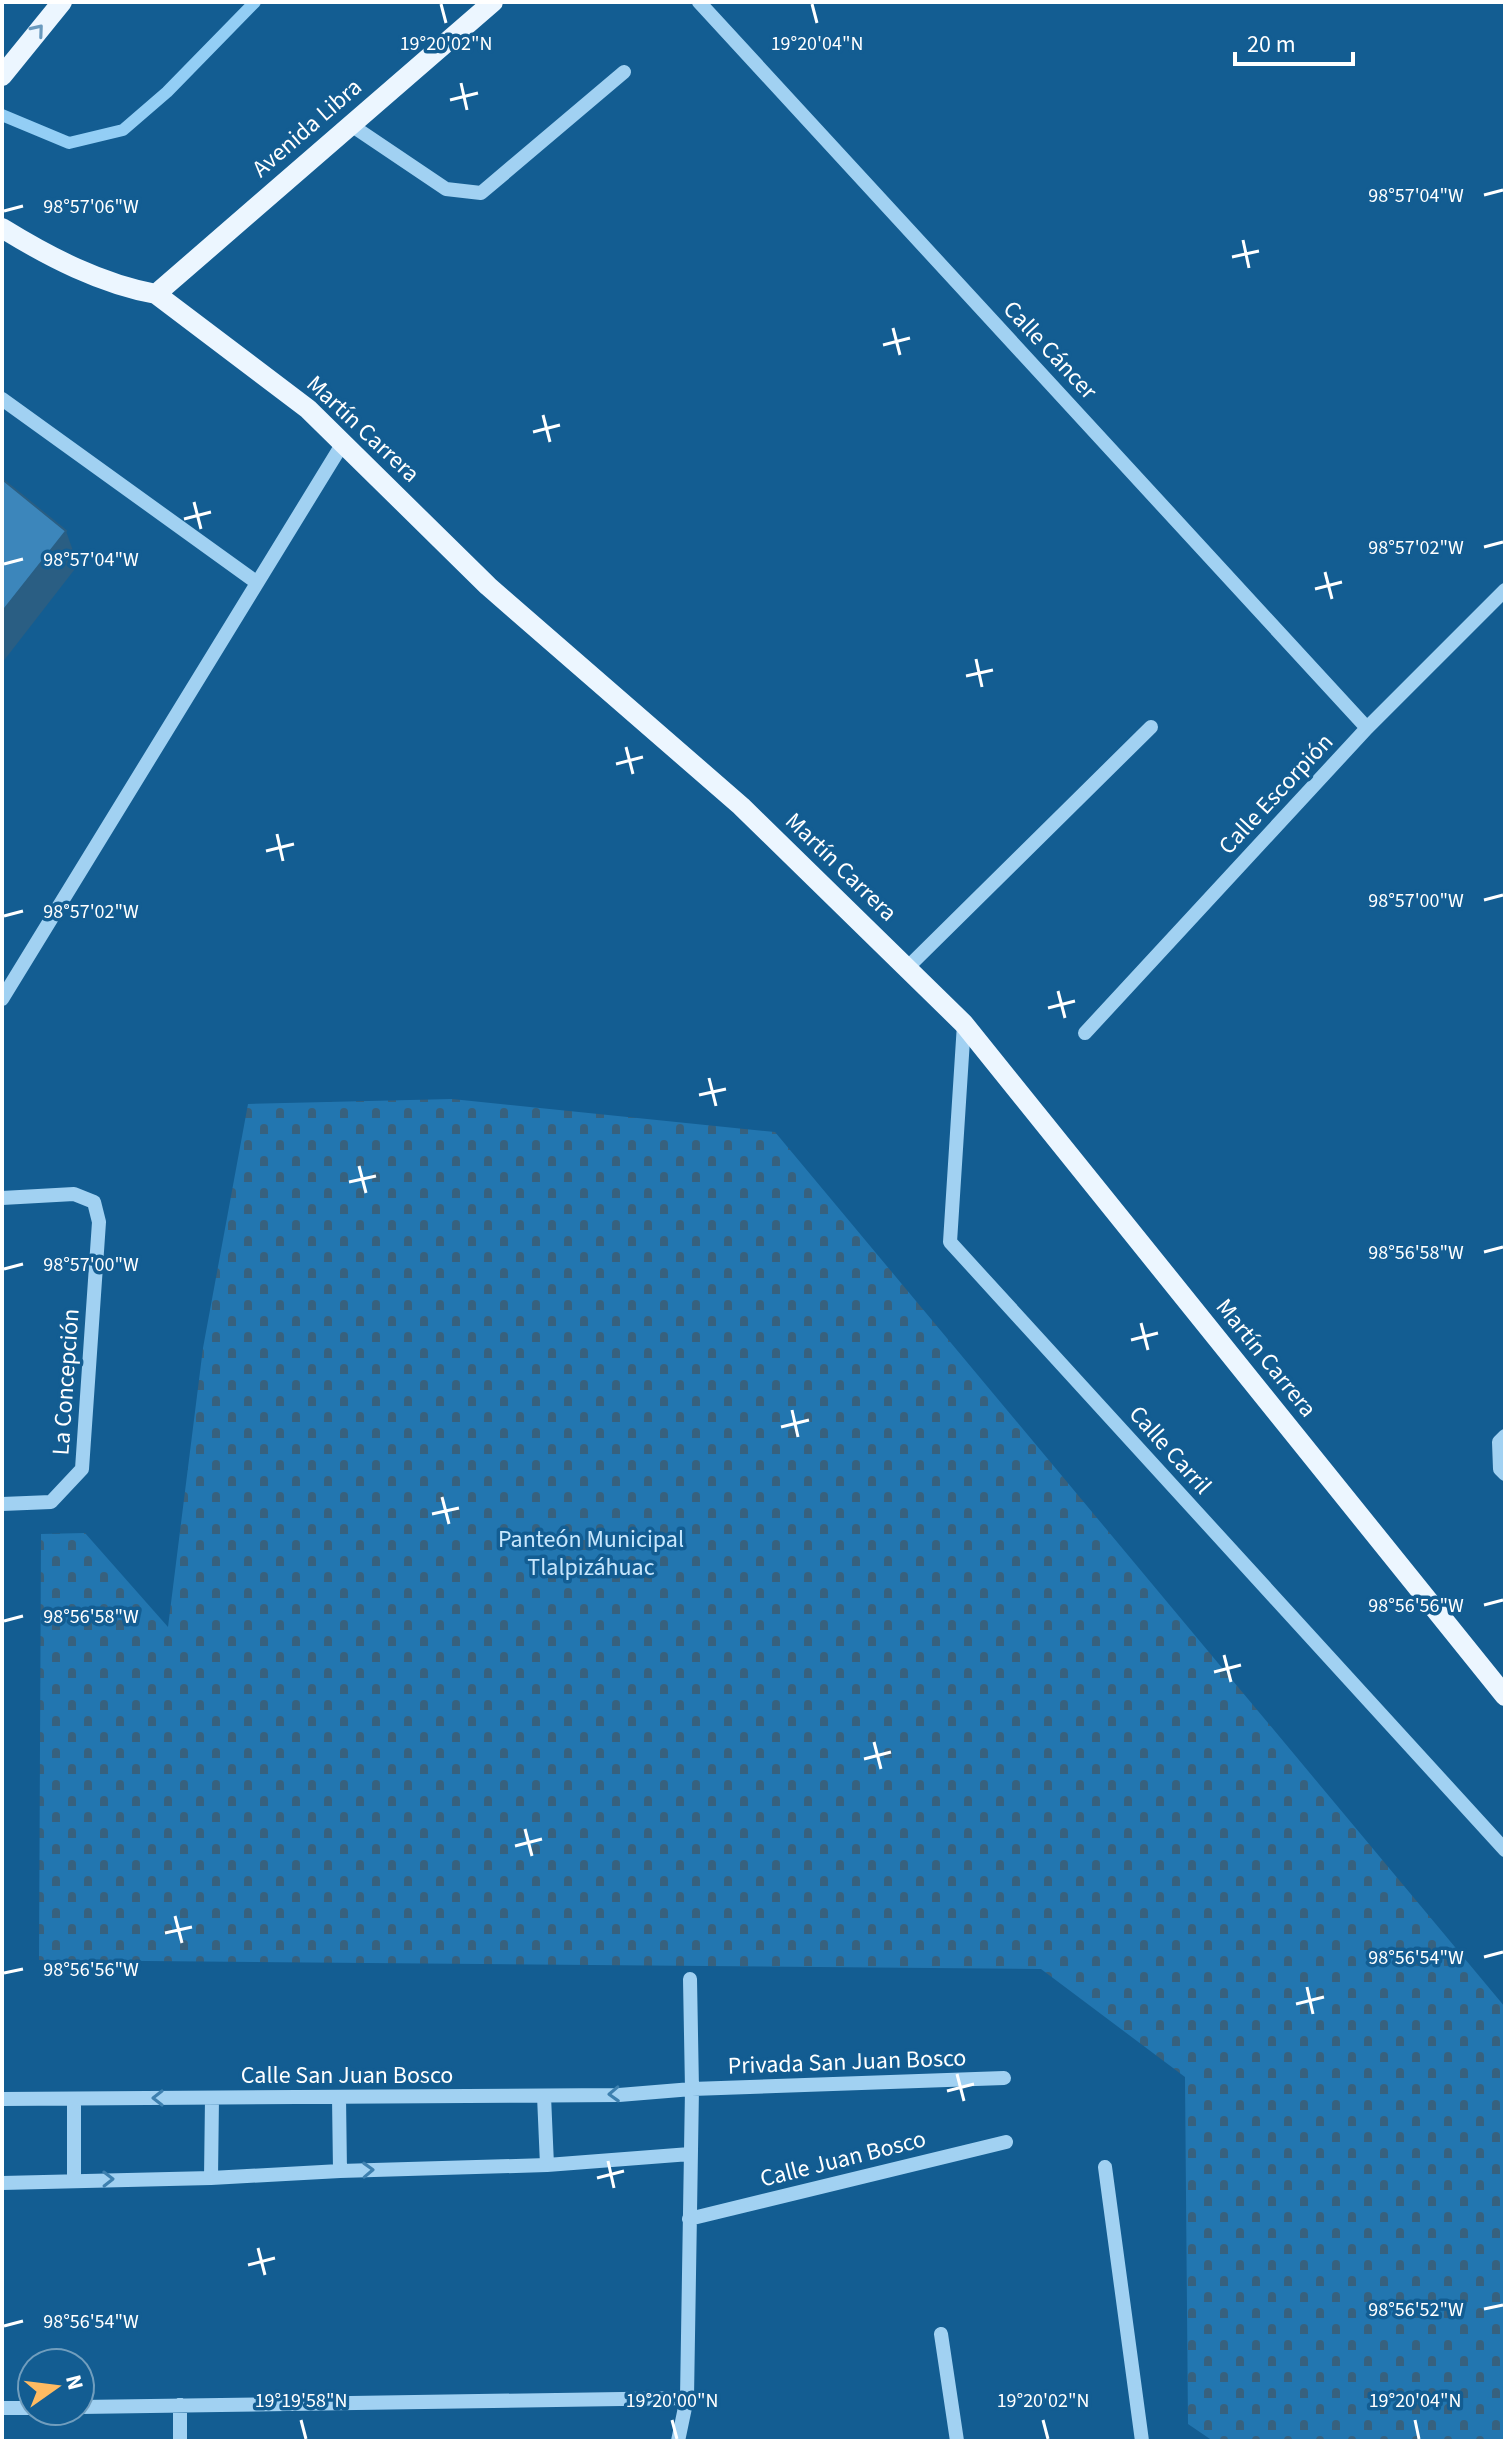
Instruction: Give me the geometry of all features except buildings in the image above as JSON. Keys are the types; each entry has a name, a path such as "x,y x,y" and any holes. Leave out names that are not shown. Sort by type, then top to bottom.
{"main road":[{"path":"2,76 62,2"},
{"name":"Avenida Libra","path":"156,294 493,2"},
{"name":"Martín Carrera","path":"2,228 40,251 83,270 126,288 156,294 308,409 488,586 741,806 907,968 964,1024 1505,1696"}],"street":[{"name":"Calle Cáncer","path":"699,2 1367,728"},
{"path":"351,125 446,189 481,193 624,72"},
{"path":"2,399 256,582"},
{"path":"2,999 343,443"},
{"name":"Calle Escorpión","path":"1085,1033 1367,728 1505,590"},
{"path":"907,968 1151,727"},
{"name":"Calle Carril","path":"964,1024 950,1242 1505,1850"},
{"name":"La Concepción","path":"2,1198 74,1194 94,1202 99,1222 82,1469 51,1502 2,1504"},
{"path":"1505,1436 1499,1442 1500,1469 1505,1474"},
{"path":"678,2441 687,2398 692,2089 690,1979"},
{"name":"Privada San Juan Bosco","path":"692,2089 1004,2078"},
{"name":"Calle San Juan Bosco","path":"2,2099 619,2095 692,2089"},
{"path":"544,2096 547,2165"},
{"path":"339,2097 340,2171"},
{"path":"211,2178 212,2098"},
{"path":"74,2099 74,2180"},
{"name":"Calle Juan Bosco","path":"689,2219 1006,2142"},
{"path":"2,2183 547,2165 690,2154"},
{"path":"1105,2167 1142,2441"},
{"path":"941,2334 957,2441"},
{"path":"96,2407 687,2398"},
{"path":"180,2405 180,2441"}],"green space":[{"name":"Panteón Municipal Tlalpizáhuac","path":"452,1099 775,1132 1505,2007 1505,2441 1213,2441 1188,2424 1185,2077 1041,1969 39,1960 41,1534 85,1533 168,1627 203,1348 248,1104"}],"waterway":[{"path":"2,115 69,143 123,130 167,92 255,2"}]}
